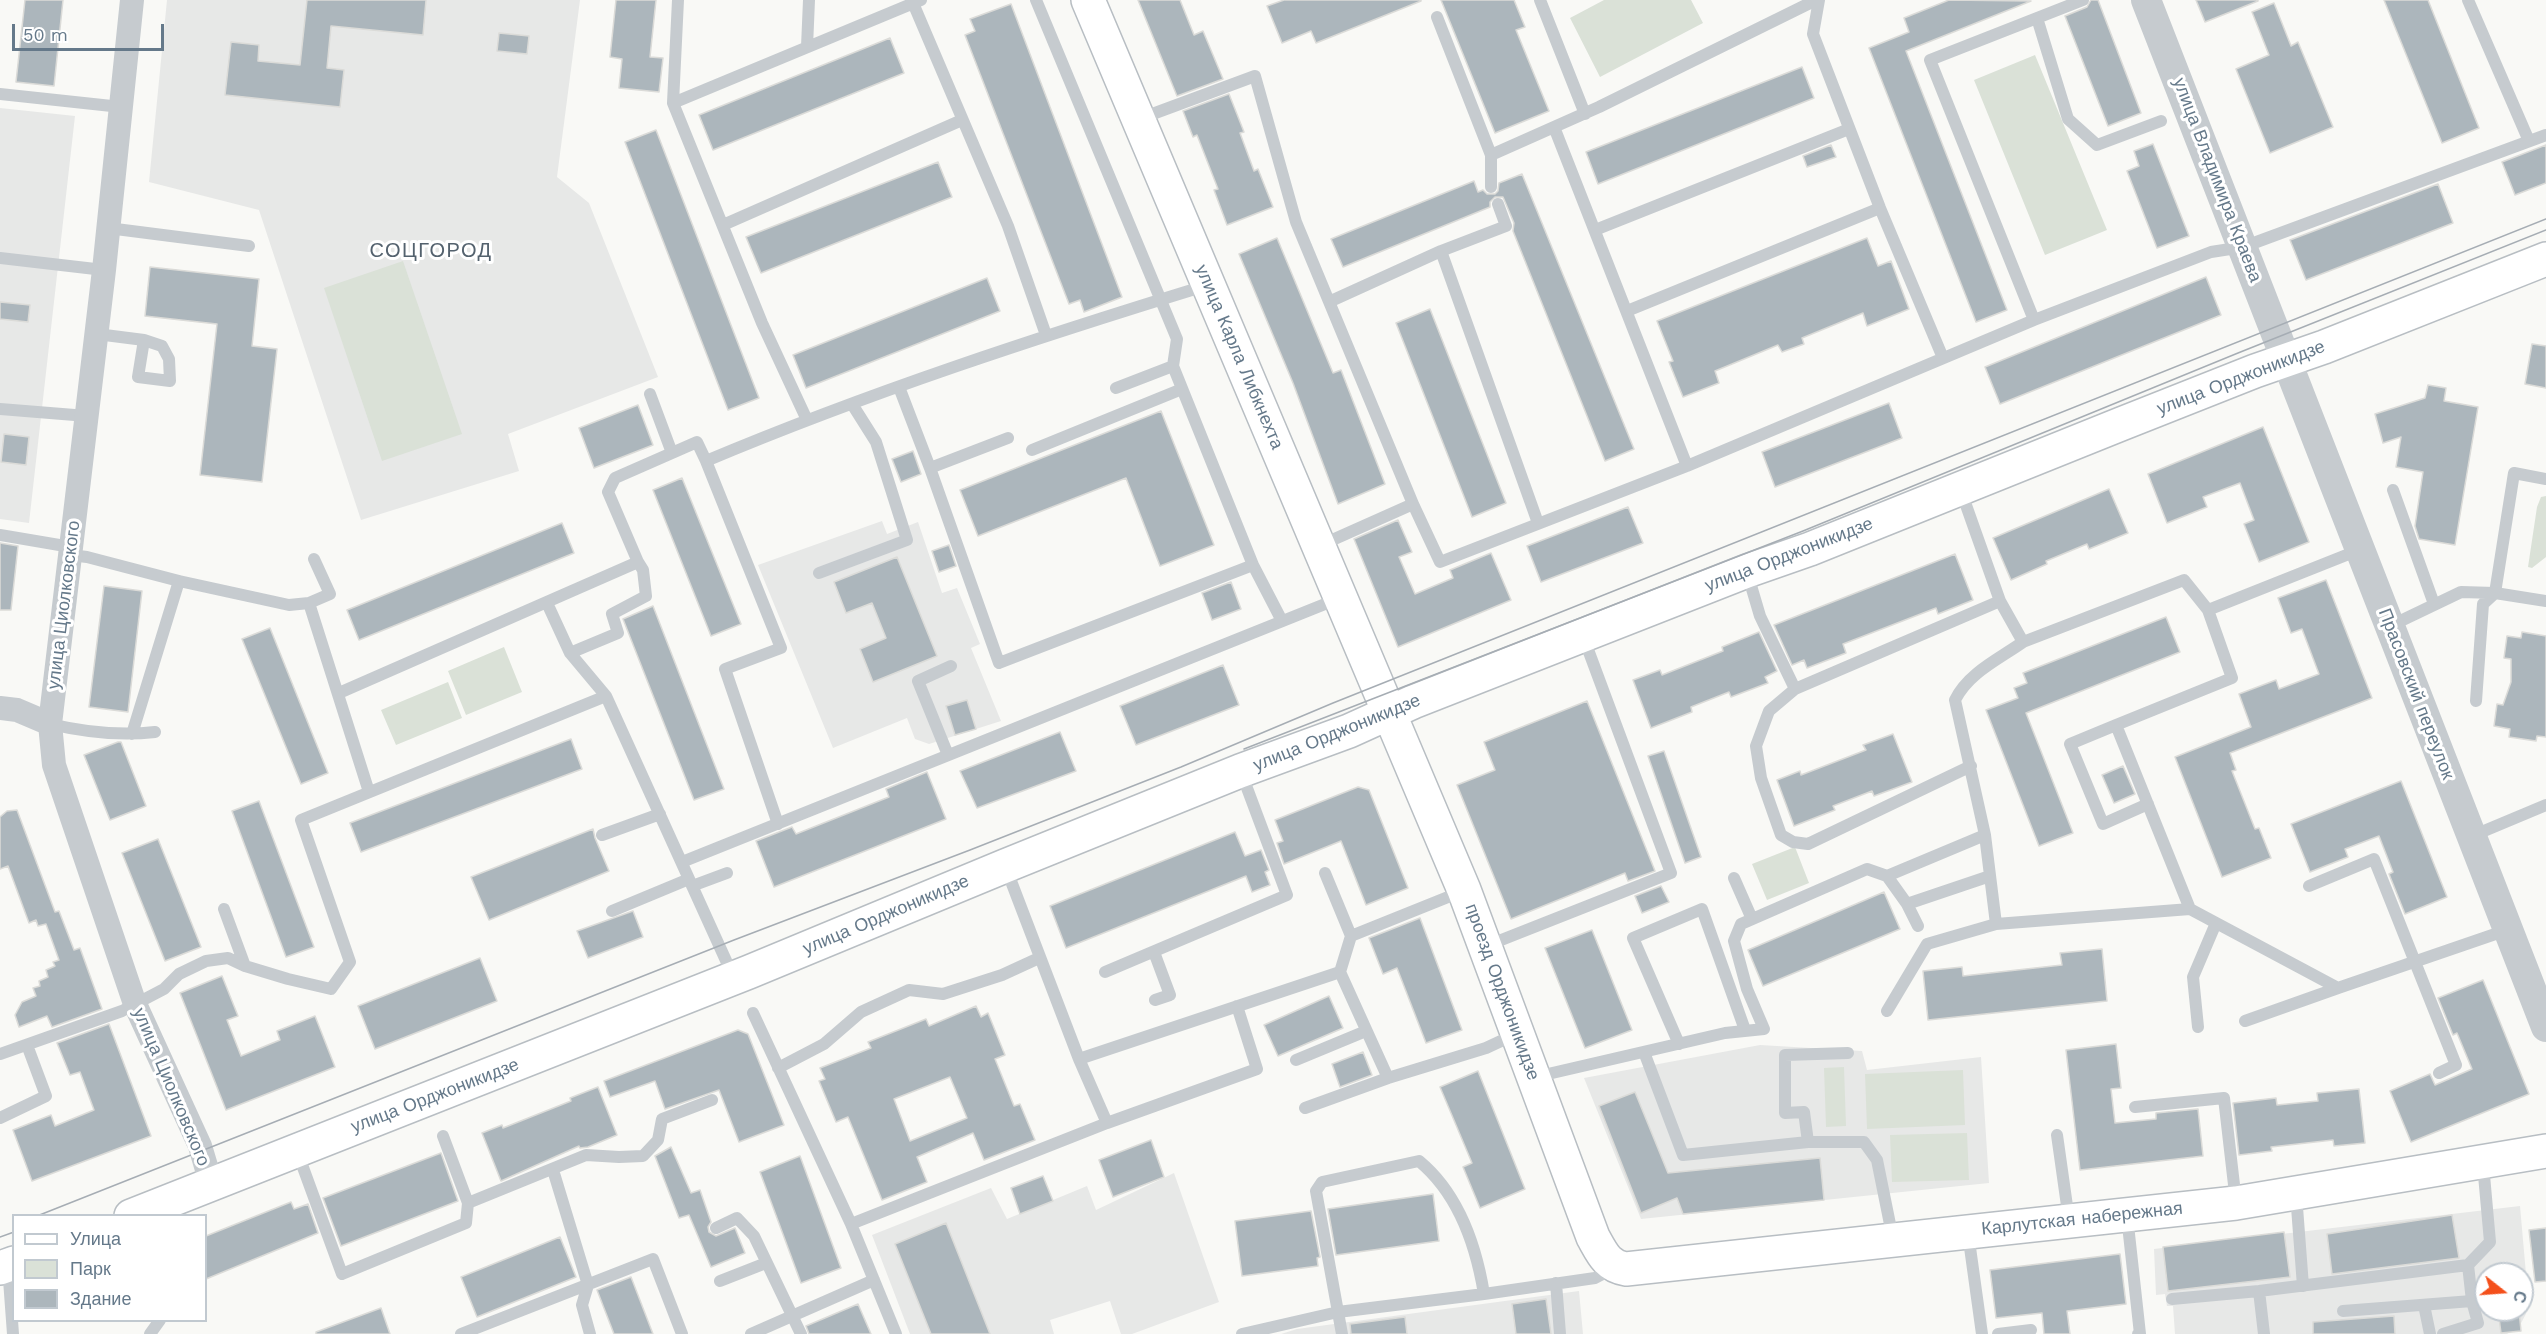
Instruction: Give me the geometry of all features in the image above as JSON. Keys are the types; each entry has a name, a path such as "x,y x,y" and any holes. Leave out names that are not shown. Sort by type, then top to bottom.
{"main road":[{"name":"улица Карла Либкнехта","path":"1088,0 1389,714"},
{"name":"улица Орджоникидзе","path":"134,1214 733,978 1240,771 1389,714 1413,702 1747,571 1810,549 2255,371 2546,259"},
{"name":"проезд Орджоникидзе","path":"1389,714 1464,890 1593,1237 1604,1256 1616,1268"},
{"name":"Карлутская набережная","path":"1616,1268 1626,1269 2236,1203 2546,1151"}],"street":[{"name":"улица Циолковского","path":"132,0 97,334 50,724 54,765 135,1004 200,1146 212,1183"},
{"name":"улица Владимира Краева","path":"2146,0 2288,360"},
{"name":"Прасовский переулок","path":"2288,360 2546,1027"},
{"path":"0,708 17,711 50,724"}],"lane":[{"path":"678,0 673,104 762,323 807,420"},
{"path":"807,47 809,0"},
{"path":"1036,0 1177,339 1173,366 1182,389 1253,566 1282,621"},
{"path":"1540,0 1585,114"},
{"path":"1491,155 1585,114 1818,0"},
{"path":"1818,0 1813,34 1880,208 1943,358"},
{"path":"2034,320 1929,60 2083,0"},
{"path":"2468,0 2529,141"},
{"path":"673,104 917,1 962,120 1008,225 1046,335"},
{"path":"1437,18 1491,155 1491,187"},
{"path":"2037,18 2068,119 2097,146 2161,121"},
{"path":"1138,119 1255,76 1296,222 1413,504 1440,562 1687,466 2034,320 2211,252 2243,247 2546,135"},
{"path":"0,94 121,107"},
{"path":"723,225 962,120"},
{"path":"1554,127 1687,466"},
{"path":"1595,230 1849,129"},
{"path":"1330,301 1441,251 1506,226 1498,204"},
{"path":"1627,311 1880,208"},
{"path":"108,228 249,246"},
{"path":"1441,251 1538,523"},
{"path":"0,258 104,270"},
{"path":"706,461 807,420 1046,335 1208,285"},
{"path":"97,334 144,340"},
{"path":"1116,388 1173,366"},
{"path":"899,387 999,663 1253,566"},
{"path":"1032,450 1182,389"},
{"path":"650,394 672,453"},
{"path":"819,573 907,540 876,442 852,404"},
{"path":"0,409 87,416"},
{"path":"930,468 1008,438"},
{"path":"570,653 618,633 612,614 646,596 643,570 608,492 615,478 697,442 781,648 725,669 778,824"},
{"path":"2476,701 2483,604 2495,593 2514,473 2546,479"},
{"path":"1960,488 2000,601 2023,642"},
{"path":"2393,490 2434,604"},
{"path":"1318,546 1413,504"},
{"path":"0,535 70,551 179,581 289,605 309,603 330,594 314,559"},
{"path":"2208,610 2360,550"},
{"path":"339,693 638,562"},
{"path":"1747,571 1760,616 1795,689"},
{"path":"1996,924 1984,835 1971,766 1954,700 1961,687 2023,642 2184,580 2208,610 2232,678 2070,744 2103,824 2148,804"},
{"path":"132,734 179,581"},
{"path":"2390,626 2461,592 2495,593 2546,601"},
{"path":"682,862 1340,598"},
{"path":"1971,766 1808,844 1793,842 1781,835 1761,778 1756,746 1769,711 1795,689 2000,601"},
{"path":"309,603 369,792"},
{"path":"547,603 570,653 606,696 733,978"},
{"path":"1484,946 1671,873 1583,635"},
{"path":"948,755 918,681 951,666"},
{"path":"0,1054 122,1011 164,989 179,974 206,961 228,958 245,966 288,979 331,988 350,962 301,820 606,696"},
{"path":"50,724 71,729 132,734 155,732"},
{"path":"2116,725 2190,909"},
{"path":"1106,972 1287,895 1240,771"},
{"path":"2471,836 2546,805"},
{"path":"602,835 660,814"},
{"path":"1887,876 1984,835"},
{"path":"2309,886 2374,859 2456,1065 2439,1073"},
{"path":"1005,866 1079,1059 1107,1123"},
{"path":"1533,1077 1746,1030 1764,1029 1747,988 1734,941 1741,924 1867,869 1887,876 1907,904 1918,926"},
{"path":"612,911 690,883 727,873"},
{"path":"1325,873 1351,936 1340,972 1388,1078"},
{"path":"1907,904 1990,876"},
{"path":"1734,878 1752,919"},
{"path":"1351,936 1464,890"},
{"path":"224,909 245,966"},
{"path":"1679,1044 1633,938 1702,909 1746,1030"},
{"path":"1887,1011 1927,944 1996,924 2190,909 2338,988"},
{"path":"2198,1027 2193,977 2216,922"},
{"path":"2245,1021 2507,930"},
{"path":"1154,952 1170,994 1155,1000"},
{"path":"778,1068 824,1044 861,1012 909,990 943,994 1002,975 1039,958"},
{"path":"1079,1059 1340,972"},
{"path":"851,1224 1107,1123 1257,1069 1237,1006"},
{"path":"753,1013 851,1224 896,1334"},
{"path":"1296,1060 1366,1031"},
{"path":"1305,1108 1388,1078 1486,1048 1517,1034"},
{"path":"0,1118 46,1096 27,1045"},
{"path":"1644,1052 1683,1155 1808,1142 1864,1142 1877,1160 1893,1240"},
{"path":"1808,1142 1804,1112 1785,1113 1785,1055 1848,1053"},
{"path":"2135,1107 2224,1098 2236,1203"},
{"path":"468,1203 586,1155 643,1156 658,1140 662,1119 712,1100"},
{"path":"2057,1135 2069,1221"},
{"path":"296,1150 342,1274 466,1223 468,1203 443,1136"},
{"path":"1342,1334 1316,1191 1322,1182 1419,1161 1434,1173 1463,1216 1480,1269 1484,1294"},
{"path":"2172,1299 2303,1286 2468,1265 2490,1242 2483,1163"},
{"path":"553,1170 588,1285 582,1305 590,1334"},
{"path":"2296,1193 2303,1286"},
{"path":"2127,1215 2140,1334 2138,1334"},
{"path":"716,1228 737,1218 754,1236 794,1315 801,1334"},
{"path":"1968,1232 1982,1334"},
{"path":"461,1334 653,1259 682,1334"},
{"path":"720,1281 766,1263"},
{"path":"7,1265 13,1334"},
{"path":"2443,1334 2478,1323 2472,1301 2468,1265"},
{"path":"1242,1334 1338,1312 1595,1278 1616,1268"},
{"path":"751,1334 874,1280"},
{"path":"1556,1283 1560,1334"},
{"path":"2259,1291 2264,1334"},
{"path":"2343,1311 2472,1301"},
{"path":"2424,1305 2430,1334"},
{"path":"1998,1334 2031,1330"}],"shaded area":[{"path":"167,0 580,0 557,177 589,203 658,377 508,434 519,471 361,520 259,210 149,182"},
{"path":"0,108 75,116 29,523 0,519"},
{"path":"882,521 887,534 918,522 942,593 957,588 980,644 971,648 1001,721 929,744 915,739 907,718 833,748 758,565"},
{"path":"1760,1045 1862,1051 1867,1070 1981,1057 1989,1183 1641,1219 1584,1078"},
{"path":"1174,1173 1219,1302 1132,1334 1121,1334 1110,1301 1050,1320 1054,1334 910,1334 872,1235 991,1188 1007,1219 1087,1186 1096,1210"},
{"path":"2520,1206 2525,1262 2474,1262 2474,1322 2522,1322 2519,1327 2507,1334 2175,1334 2173,1306 2167,1306 2165,1294 2156,1295 2154,1249"},
{"path":"1579,1291 1583,1334 1281,1334 1297,1329"}],"green space":[{"path":"1604,0 1691,0 1703,23 1600,77 1570,18"},
{"path":"2035,55 2107,230 2045,255 1974,80"},
{"path":"403,261 462,434 382,461 324,288"},
{"path":"2546,496 2546,557 2532,568 2528,567 2537,507 2541,497"},
{"path":"504,647 522,692 466,715 448,671"},
{"path":"448,682 462,718 396,745 381,710"},
{"path":"1795,847 1809,883 1767,900 1752,864"},
{"path":"1844,1067 1846,1126 1826,1127 1824,1068"},
{"path":"1963,1070 1965,1125 1867,1129 1865,1074"},
{"path":"1967,1133 1969,1180 1892,1182 1890,1135"}],"building":[{"path":"25,0 63,0 54,86 16,82"},
{"path":"307,0 426,0 423,35 331,26 327,68 344,70 340,107 225,95 231,42 259,45 258,61 300,65"},
{"path":"616,0 656,0 650,57 663,58 659,92 619,88 622,59 610,57"},
{"path":"1138,0 1180,0 1194,35 1203,31 1223,79 1177,96"},
{"path":"1284,0 1421,1 1316,43 1311,31 1282,43 1267,6"},
{"path":"1441,0 1514,0 1525,27 1516,30 1549,111 1495,133"},
{"path":"1949,0 2031,1 1906,51 2007,310 1976,322 1869,48 1909,32 1904,18"},
{"path":"2091,0 2098,0 2141,113 2108,126 2065,16 2087,7"},
{"path":"2196,0 2258,0 2258,1 2205,22"},
{"path":"2384,0 2428,0 2479,128 2442,143"},
{"path":"2274,3 2291,46 2298,42 2333,127 2270,153 2236,69 2269,55 2252,12"},
{"path":"1011,4 1122,297 1084,312 1080,300 1069,304 965,35 975,31 970,19"},
{"path":"499,33 529,36 527,54 497,51"},
{"path":"890,38 904,73 713,150 699,115"},
{"path":"1802,67 1814,98 1598,184 1586,152"},
{"path":"1229,94 1244,132 1240,133 1254,171 1258,169 1273,207 1227,225 1214,190 1218,189 1197,135 1193,137 1183,111"},
{"path":"656,130 759,398 728,410 625,142"},
{"path":"2153,144 2189,236 2157,248 2127,171 2139,166 2134,151"},
{"path":"1831,145 1836,157 1807,167 1803,156"},
{"path":"2546,145 2546,183 2515,195 2502,162"},
{"path":"938,162 952,197 761,273 746,237"},
{"path":"1522,174 1634,449 1605,461 1513,231 1514,223 1503,197 1495,197 1490,202 1490,207 1343,267 1331,239 1474,181 1478,192 1483,190 1487,194 1495,194 1499,183"},
{"path":"2438,184 2453,223 2306,280 2290,240"},
{"path":"1277,238 1333,373 1341,370 1385,484 1338,504 1293,383 1239,254"},
{"path":"1867,238 1878,266 1891,261 1909,309 1867,326 1863,313 1802,338 1804,344 1782,352 1778,345 1715,371 1719,383 1683,397 1669,362 1673,361 1657,321"},
{"path":"150,267 259,279 252,346 277,349 262,482 200,475 217,324 145,316"},
{"path":"2206,277 2221,315 2000,404 1985,367"},
{"path":"987,278 1000,311 806,388 793,355"},
{"path":"0,302 30,305 28,322 0,319"},
{"path":"1430,309 1506,503 1472,517 1396,323"},
{"path":"2532,344 2546,346 2546,388 2525,384"},
{"path":"2428,385 2446,388 2444,401 2478,407 2455,545 2419,539 2415,526 2423,472 2396,467 2401,437 2383,443 2375,414 2425,398"},
{"path":"1889,403 1902,438 1775,487 1762,452"},
{"path":"638,405 653,445 594,468 579,428"},
{"path":"1161,411 1214,545 1160,566 1126,478 978,536 960,490"},
{"path":"2263,427 2309,542 2259,562 2244,524 2254,520 2240,483 2203,497 2207,507 2167,523 2148,474"},
{"path":"4,434 29,437 26,465 1,462"},
{"path":"913,451 921,474 901,482 892,459"},
{"path":"682,478 741,624 711,636 653,490"},
{"path":"2109,489 2128,533 2089,549 2087,544 2046,561 2047,564 2011,580 1993,538"},
{"path":"1628,507 1643,543 1541,582 1527,546"},
{"path":"1398,520 1412,552 1399,557 1415,594 1453,578 1450,570 1491,553 1511,600 1398,647 1354,539"},
{"path":"562,523 574,553 359,640 347,610"},
{"path":"0,543 18,546 11,610 0,610"},
{"path":"949,545 956,566 939,572 932,551"},
{"path":"1955,554 1973,600 1938,614 1936,608 1843,644 1846,653 1807,668 1804,660 1792,665 1774,625"},
{"path":"897,557 937,656 873,682 860,649 886,638 872,603 846,613 834,582"},
{"path":"2326,580 2372,698 2230,753 2236,770 2232,771 2255,829 2259,828 2271,858 2222,877 2175,757 2251,727 2239,694 2276,680 2279,689 2319,674 2302,629 2291,633 2278,598"},
{"path":"1231,582 1241,609 1212,620 1202,593"},
{"path":"104,586 142,591 128,712 89,707"},
{"path":"653,606 724,789 694,800 623,619"},
{"path":"2166,617 2180,652 2026,713 2073,833 2039,846 1986,710 2018,698 2014,688 2027,683 2023,673"},
{"path":"270,628 328,773 301,784 242,639"},
{"path":"1759,632 1777,671 1765,677 1768,683 1731,697 1729,692 1691,707 1692,712 1651,728 1633,680 1660,670 1662,675 1723,651 1722,647"},
{"path":"2522,632 2546,636 2546,737 2537,736 2536,741 2509,737 2510,729 2494,726 2497,704 2503,705 2511,682 2511,659 2504,658 2507,636 2521,638"},
{"path":"1223,665 1239,705 1136,745 1120,706"},
{"path":"967,700 976,729 955,735 946,706"},
{"path":"1587,701 1655,871 1628,881 1625,873 1511,919 1457,785 1495,770 1484,742"},
{"path":"1060,732 1076,771 977,808 960,771"},
{"path":"1893,734 1912,782 1874,796 1872,791 1833,806 1835,810 1794,826 1777,780 1800,771 1801,775 1866,750 1863,745"},
{"path":"571,739 582,769 361,852 350,823"},
{"path":"121,742 146,806 110,820 84,755"},
{"path":"1664,751 1701,857 1685,863 1648,756"},
{"path":"2123,766 2135,794 2114,803 2102,775"},
{"path":"927,772 946,819 774,887 756,841 792,827 796,834 889,797 886,789"},
{"path":"2401,781 2447,897 2405,914 2389,874 2393,872 2379,836 2345,849 2348,857 2310,872 2291,824"},
{"path":"1358,787 1369,790 1408,888 1366,905 1341,841 1284,864 1277,843 1283,841 1275,820"},
{"path":"259,801 314,947 286,957 232,811"},
{"path":"17,810 55,912 59,911 74,950 80,948 102,1009 52,1027 47,1016 19,1027 15,1015 22,1002 36,996 33,988 40,986 39,981 48,977 46,970 55,966 53,962 59,960 46,924 38,926 36,920 29,923 8,866 0,869 0,817 7,811"},
{"path":"593,829 609,871 489,920 471,877"},
{"path":"1235,832 1245,856 1261,850 1269,870 1265,872 1270,885 1252,892 1246,876 1066,948 1050,906"},
{"path":"158,839 201,947 165,961 122,853"},
{"path":"1661,886 1669,902 1642,913 1635,896"},
{"path":"1884,892 1900,929 1763,986 1748,950"},
{"path":"633,911 643,937 588,958 577,931"},
{"path":"1420,918 1462,1030 1426,1043 1397,968 1383,974 1369,938"},
{"path":"1592,930 1632,1030 1585,1048 1545,948"},
{"path":"2102,949 2107,1001 1928,1020 1923,971 1962,967 1963,976 2062,965 2060,953"},
{"path":"480,958 497,1001 375,1049 358,1006"},
{"path":"222,976 238,1016 227,1020 241,1056 280,1040 277,1031 315,1016 335,1067 226,1110 180,993"},
{"path":"2483,980 2529,1094 2411,1142 2390,1091 2430,1074 2435,1085 2472,1069 2457,1033 2453,1035 2438,998"},
{"path":"1329,996 1343,1028 1278,1056 1264,1025"},
{"path":"976,1006 981,1017 988,1013 1005,1055 995,1059 1014,1106 1020,1104 1035,1140 984,1160 973,1133 917,1157 927,1182 882,1200 848,1117 836,1122 819,1081 825,1079 820,1068 871,1048 868,1042 926,1019 929,1026","holes":["950,1077 967,1118 910,1141 894,1099"]},
{"path":"109,1024 151,1136 32,1181 13,1130 51,1115 55,1126 94,1110 80,1072 70,1075 57,1043"},
{"path":"738,1030 748,1034 784,1125 739,1142 719,1090 665,1109 655,1081 610,1097 604,1081"},
{"path":"2116,1044 2121,1088 2111,1089 2115,1123 2156,1119 2156,1113 2198,1109 2203,1156 2080,1170 2066,1050"},
{"path":"1363,1052 1372,1075 1340,1087 1332,1064"},
{"path":"1478,1071 1525,1189 1480,1208 1463,1167 1472,1163 1440,1087"},
{"path":"598,1087 617,1135 588,1147 580,1148 579,1146 501,1181 482,1133 502,1125 503,1128 571,1101 570,1098"},
{"path":"2359,1089 2365,1143 2334,1146 2333,1140 2271,1147 2272,1151 2239,1155 2233,1103 2276,1098 2277,1105 2318,1101 2317,1093"},
{"path":"1635,1092 1668,1173 1820,1158 1824,1200 1683,1214 1677,1198 1641,1213 1599,1106"},
{"path":"1151,1140 1164,1177 1113,1197 1099,1160"},
{"path":"671,1147 691,1193 700,1190 711,1222 708,1227 709,1232 716,1236 735,1228 745,1253 711,1267 689,1215 679,1218 655,1156"},
{"path":"441,1153 458,1201 341,1246 323,1198"},
{"path":"800,1156 841,1268 801,1283 760,1172"},
{"path":"1043,1176 1053,1201 1020,1214 1011,1188"},
{"path":"1433,1194 1439,1241 1336,1255 1328,1209"},
{"path":"291,1202 294,1209 308,1204 318,1233 207,1279 207,1236"},
{"path":"1311,1211 1320,1257 1317,1258 1318,1266 1242,1276 1235,1221"},
{"path":"2452,1215 2459,1258 2332,1274 2327,1234"},
{"path":"946,1223 990,1334 931,1334 895,1244"},
{"path":"2546,1228 2546,1281 2535,1282 2529,1230"},
{"path":"2284,1232 2290,1277 2168,1291 2163,1247"},
{"path":"560,1237 576,1277 477,1317 461,1277"},
{"path":"2120,1254 2126,1304 2067,1311 2070,1334 2044,1334 2042,1313 1996,1318 1990,1270"},
{"path":"631,1277 653,1334 614,1334 597,1290"},
{"path":"1546,1299 1551,1334 1516,1334 1512,1304"},
{"path":"858,1304 871,1334 809,1334 806,1326"},
{"path":"381,1308 390,1334 316,1334 316,1332"},
{"path":"2394,1316 2395,1334 2313,1334 2313,1322"},
{"path":"1405,1317 1407,1334 1351,1334 1350,1324"},
{"path":"2500,1322 2520,1322 2521,1331 2501,1333"}],"tram line":[{"path":"42,1214 734,940 1181,767 1333,703 2546,219"},
{"path":"1244,749 1803,531 2546,230"},
{"path":"0,1237 12,1233"}],"district":[{"name":"СОЦГОРОД","path":"431,251"}]}
